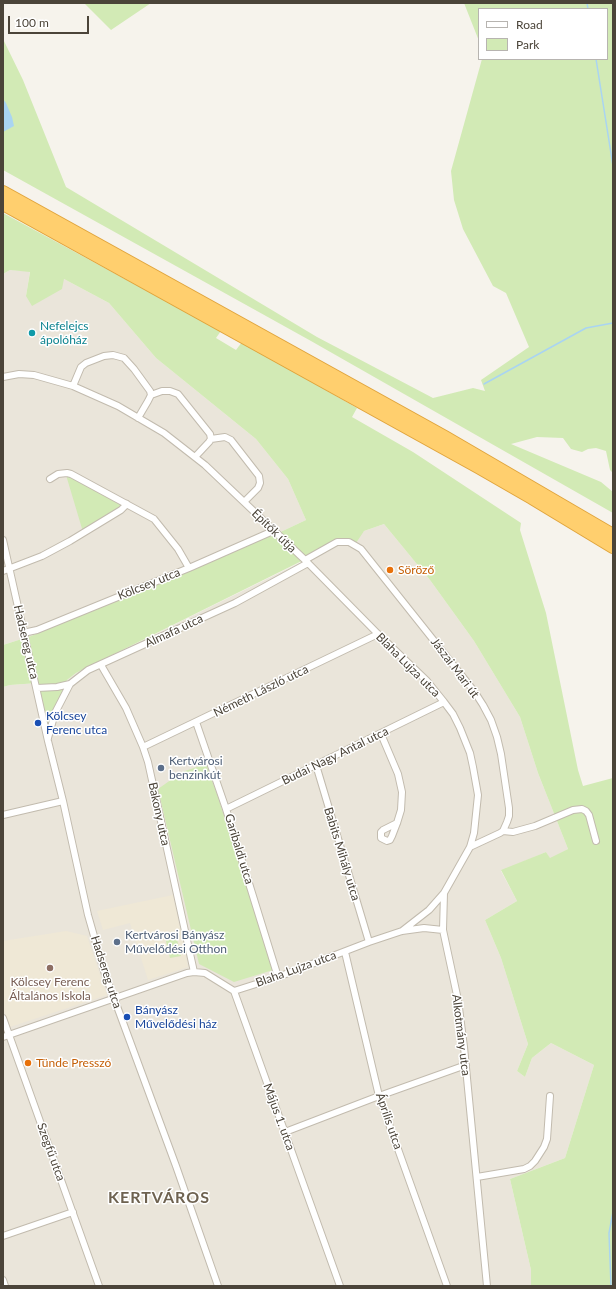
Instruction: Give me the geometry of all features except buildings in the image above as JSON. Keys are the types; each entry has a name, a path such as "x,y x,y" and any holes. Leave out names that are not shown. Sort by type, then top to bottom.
{"highway":[{"path":"3,192 445,437 613,535"},
{"path":"3,204 471,463 613,547"}],"street":[{"path":"73,386 81,367 86,362 104,356 113,355 124,358 150,391 151,396"},
{"name":"Építők útja","path":"3,377 19,374 34,376 73,386 106,400 164,433 195,457 306,562"},
{"path":"138,418 151,396 162,391 170,391 178,394 210,434 211,439 195,457"},
{"name":"Építők útja","path":"211,439 225,437 231,440 259,476 260,483 258,488 244,502"},
{"path":"50,479 58,474 67,472 154,519 178,549 189,568"},
{"path":"3,571 42,556 70,541 121,510 127,504"},
{"name":"Kölcsey utca","path":"23,633 37,630 189,568 273,531"},
{"name":"Hadsereg utca","path":"3,542 88,915 104,971 176,1166 218,1286"},
{"name":"Jászai Mari út","path":"306,562 337,542 349,542 362,549 474,690 491,720 501,754 509,808 507,822 503,831"},
{"name":"Blaha Lujza utca","path":"306,562 427,681 444,702 453,714 465,741 476,780 478,795 476,819 470,848 444,893 429,910 402,932"},
{"name":"Almafa utca","path":"37,688 57,687 70,684 88,670 102,665 235,603 306,562"},
{"name":"Németh László utca","path":"143,747 378,634"},
{"name":"Bakony utca","path":"102,665 126,708 143,747 194,972"},
{"name":"Hadsereg utca","path":"48,741 55,713 70,684"},
{"name":"Budai Nagy Antal utca","path":"226,809 444,702"},
{"name":"Garibaldi utca","path":"196,722 226,809 278,977"},
{"path":"380,734 398,774 400,782 402,801 397,823"},
{"name":"Babits Mihály utca","path":"316,765 369,942"},
{"path":"3,815 63,801"},
{"path":"470,848 503,831 513,832 535,826 573,810 582,809 589,815 596,841"},
{"name":"Alkotmány utca","path":"444,893 443,930 458,1000 466,1065 487,1286"},
{"name":"Blaha Lujza utca","path":"234,991 278,977 369,942 402,932 424,928 443,930"},
{"name":"Április utca","path":"345,952 379,1096 448,1286"},
{"path":"6,1036 194,972 205,973 234,991"},
{"name":"Május 1. utca","path":"234,991 340,1286"},
{"name":"Szegfű utca","path":"3,1018 6,1036 73,1212 99,1286"},
{"path":"285,1132 466,1065"},
{"path":"477,1177 524,1168 530,1166 535,1161 542,1151 547,1138 550,1096"},
{"path":"3,1236 73,1212"},
{"path":"3,1280 5,1286"}],"shaded area":[{"path":"10,270 30,271 26,296 64,279 109,303 156,358 256,439 288,479 306,520 272,536 31,636 3,645 3,274"},
{"path":"384,524 430,580 474,641 520,717 538,773 568,849 550,859 546,852 501,871 517,901 485,920 501,958 528,1044 517,1071 525,1077 532,1058 551,1043 594,1065 565,1158 510,1179 531,1270 531,1286 3,1286 3,687 38,683 46,722 48,723 67,680 76,673 364,531"},
{"path":"173,895 188,967 148,980 130,923 103,930 97,911"},
{"name":"Kölcsey Ferenc Általános Iskola","path":"66,931 87,936 107,995 10,1027 3,1008 3,941"}],"green space":[{"path":"84,3 151,3 111,30"},
{"path":"464,3 613,3 613,473 610,470 606,451 596,448 588,449 582,452 571,449 563,438 537,437 511,444 601,482 613,492 613,513 311,341 3,170 3,39 23,80 66,187 317,337 433,398 473,388 485,391 481,380 529,347 506,293 493,286 463,229 454,200 451,171 482,60 608,60 608,8 478,8 478,38"},
{"path":"3,213 221,331 216,338 236,350 242,342 357,408 352,417 413,452 521,523 520,530 546,613 578,770 583,786 613,778 613,1286 531,1286 531,1270 510,1179 565,1158 594,1065 551,1043 532,1058 525,1077 517,1071 528,1044 501,958 485,920 517,901 501,870 546,852 550,858 568,849 538,773 520,717 474,641 430,580 384,524 364,531 356,543 342,541 76,673 67,680 49,723 46,722 38,683 3,687 3,645 31,636 272,536 306,520 288,479 256,439 156,358 109,303 64,279 62,289 32,306 26,296 30,272 10,270 3,274"},
{"path":"68,474 123,505 83,532 66,475"},
{"path":"206,764 218,797 273,970 234,982 199,964 158,789 182,772"},
{"path":"176,935 181,956 170,958 165,937"}],"water":[{"path":"3,99 12,117 14,126 3,132"}],"waterway":[{"path":"587,3 588,8"},
{"path":"596,60 613,166"},
{"path":"484,384 586,328 613,323"},
{"path":"611,1286 609,1233 613,1212"}],"place":[{"name":"Nefelejcs ápolóház","path":"32,333"},
{"name":"Söröző","path":"390,570"},
{"name":"Kölcsey Ferenc utca","path":"38,723"},
{"name":"Kertvárosi benzinkút","path":"161,768"},
{"name":"Kertvárosi Bányász Művelődési Otthon","path":"117,942"},
{"name":"Kölcsey Ferenc Általános Iskola","path":"50,968"},
{"name":"Bányász Művelődési ház","path":"127,1017"},
{"name":"Tünde Presszó","path":"28,1063"}],"district":[{"name":"KERTVÁROS","path":"159,1198"}]}
